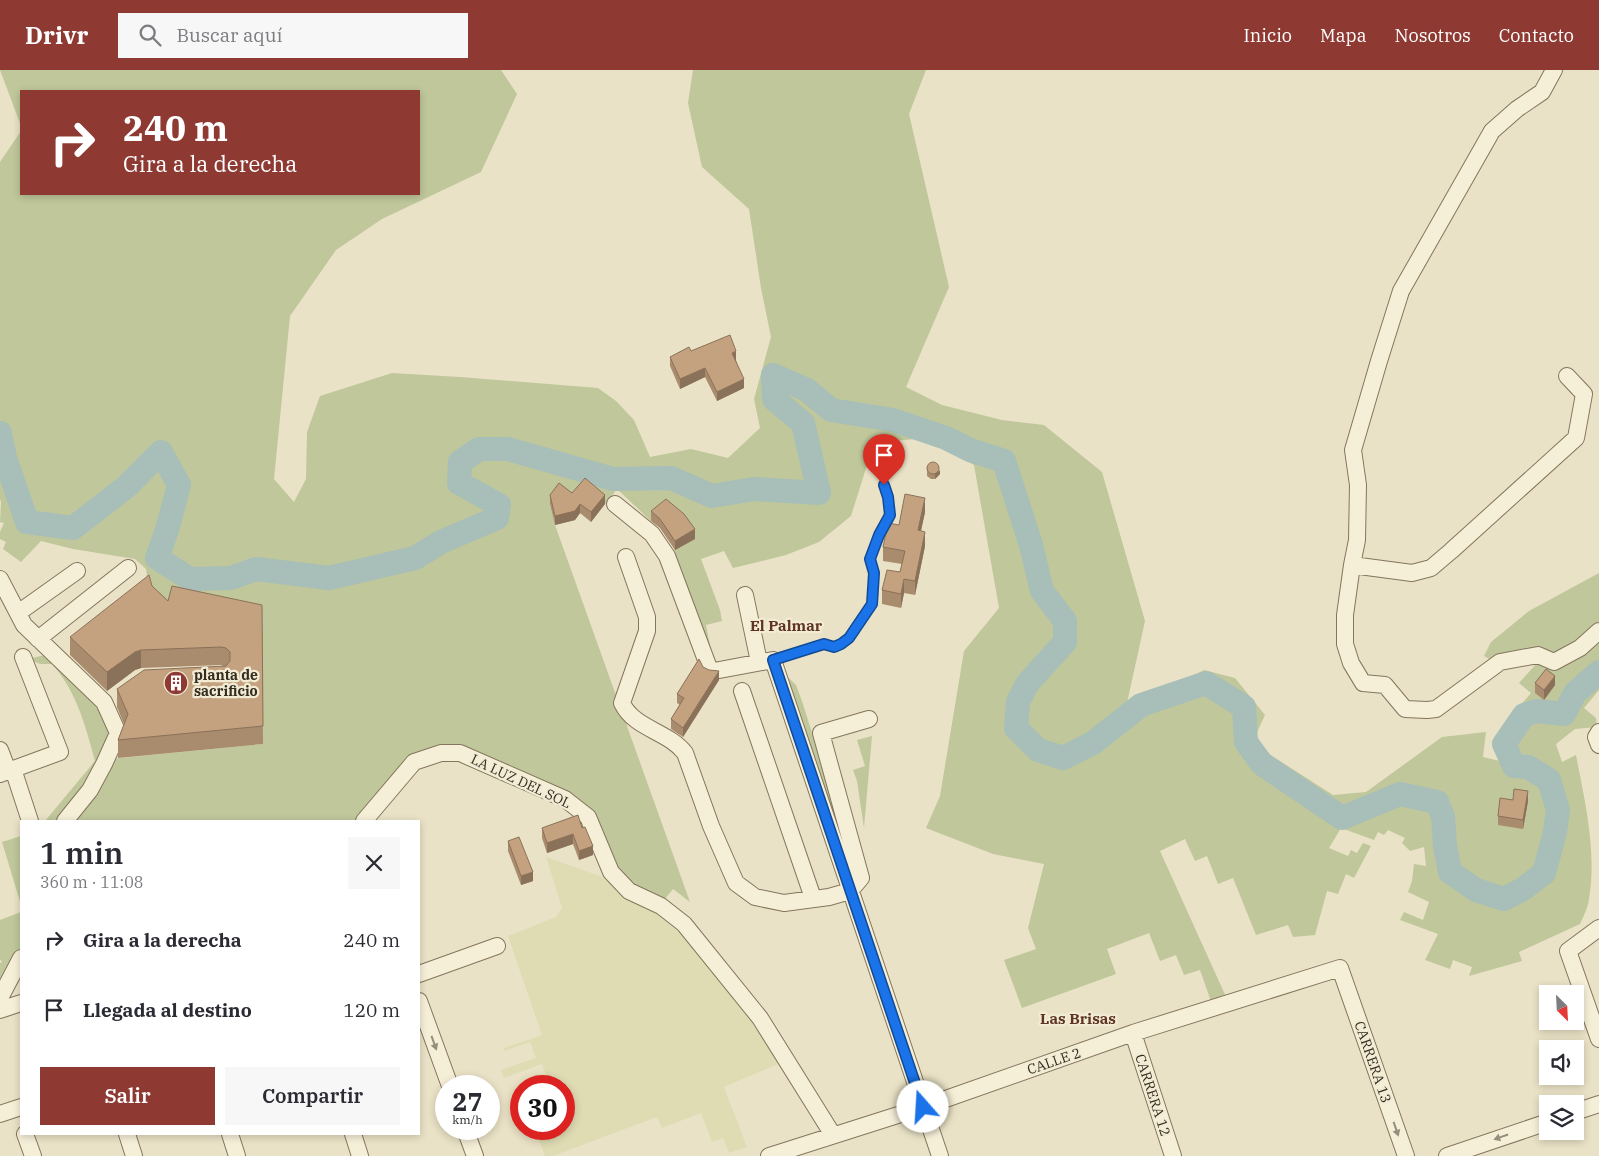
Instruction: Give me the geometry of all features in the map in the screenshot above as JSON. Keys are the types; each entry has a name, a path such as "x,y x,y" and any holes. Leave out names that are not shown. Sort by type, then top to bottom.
{"street":[{"path":"1554,70 1542,92 1517,109 1492,131 1402,291 1353,450 1358,485 1357,540 1345,625 1345,644 1351,663 1363,683 1385,685 1405,709 1427,710 1436,709 1500,662 1538,655 1554,662 1580,648 1599,631"},
{"path":"1352,565 1412,573 1431,568 1452,551 1576,438 1584,394 1567,376"},
{"path":"615,504 652,534 667,556 709,668 714,671 766,661"},
{"path":"626,557 646,617 646,631 622,703 625,710 633,718 679,744 685,753 711,826 736,883 755,897 784,903 829,897 850,891 861,878 821,733 869,719"},
{"path":"38,639 128,568"},
{"path":"18,613 77,571"},
{"path":"0,579 24,625 105,704 118,734 90,790 67,820"},
{"path":"745,595 766,661 850,891 940,1156"},
{"path":"7,771 60,752 23,657"},
{"path":"742,691 813,898"},
{"path":"105,704 120,694"},
{"path":"1599,732 1596,736 1599,745"},
{"path":"0,750 7,771 30,820"},
{"name":"LA LUZ DEL SOL","path":"366,820 414,762 442,753 460,753 566,799 588,817 611,872 629,891 660,906 684,924 760,1018 833,1135"},
{"path":"1568,951 1599,928"},
{"path":"1568,951 1599,939"},
{"path":"420,975 497,946"},
{"path":"1568,951 1599,1039"},
{"path":"0,998 20,960"},
{"name":"CALLE 2","path":"769,1156 923,1107 1133,1033 1340,968"},
{"name":"CARRERA 13","path":"1340,968 1406,1156"},
{"path":"0,1010 20,1003"},
{"path":"420,1004 446,1075"},
{"name":"CARRERA 12","path":"1133,1033 1173,1156"},
{"path":"1584,1109 1599,1104"},
{"path":"1447,1156 1539,1125"},
{"path":"24,1135 33,1156"},
{"path":"126,1135 134,1156"},
{"path":"230,1135 237,1156"},
{"path":"353,1135 360,1156"},
{"path":"469,1140 475,1156"}],"lane":[{"path":"766,661 824,644 834,647 841,644 849,638 872,604 874,573 870,559 879,535 890,515 888,497 880,466 883,454"}],"shaded area":[{"path":"546,857 600,876 632,899 655,910 680,929 754,1022 778,1064 724,1087 747,1147 729,1153 723,1138 712,1142 701,1113 662,1128 657,1117 553,1156 545,1156 539,1140 575,1140 575,1075 546,1075 542,1064 504,1078 501,1070 536,1058 530,1042 504,1051 504,1048 542,1035 508,936 556,917 562,908"}],"green space":[{"path":"0,70 501,70 517,94 481,172 382,219 336,250 290,316 274,479 294,502 306,479 307,432 320,396 392,373 598,388 616,401 634,420 650,457 691,449 728,458 760,428 754,399 771,337 761,288 749,209 702,167 688,103 693,70 926,70 909,114 949,287 906,387 942,405 1002,420 1044,425 1102,472 1145,621 1127,703 1166,689 1204,670 1235,678 1265,715 1252,743 1333,795 1366,792 1442,737 1486,732 1483,757 1500,761 1508,720 1531,693 1519,683 1536,664 1495,662 1484,656 1491,642 1529,611 1599,573 1599,690 1584,708 1596,718 1597,727 1575,729 1556,744 1562,762 1576,755 1589,827 1592,863 1591,881 1588,906 1580,924 1519,952 1522,961 1469,976 1472,967 1453,960 1450,969 1425,960 1438,934 1400,920 1404,912 1423,920 1429,902 1408,892 1412,881 1414,864 1426,866 1424,847 1410,851 1402,843 1405,838 1388,830 1384,835 1378,832 1374,840 1341,828 1329,848 1348,856 1351,850 1357,853 1363,843 1371,846 1354,878 1346,874 1338,894 1327,891 1315,935 1293,937 1288,925 1256,935 1233,878 1218,884 1207,856 1195,861 1185,839 1160,851 1227,999 1212,1004 1200,970 1184,975 1176,955 1160,961 1149,933 1107,949 1116,974 1022,1008 1004,960 1036,949 1028,928 1044,864 993,854 926,828 940,796 964,651 999,608 974,465 925,438 874,443 851,516 819,542 786,555 733,568 724,551 701,559 720,610 722,621 706,625 714,666 674,550 695,539 666,508 651,521 617,489 606,504 585,487 572,503 550,504 555,525 690,902 673,889 663,901 626,881 572,799 550,783 462,749 411,759 361,820 68,820 110,759 263,744 262,624 150,603 146,569 135,559 73,549 41,541 21,562 3,549 6,542 0,539 0,532 4,523 0,522 0,162 20,132 20,195 420,195 420,90 20,90 20,123"},
{"path":"49,654 101,704 115,734 102,761 62,820 46,820 95,761 88,735 68,685 52,664 40,664 28,659"},
{"path":"789,678 796,685 803,704 858,881 855,887 792,693"},
{"path":"872,736 864,828 857,781 853,770 865,766 857,740"},
{"path":"20,836 20,902 2,842"},
{"path":"20,912 20,951 0,991 0,963 2,962 0,959 0,920"}],"building":[{"path":"730,335 736,351 732,353 744,379 717,392 705,368 680,379 670,357 689,347 691,351"},
{"path":"931,462 935,462 939,468 935,474 931,474 927,470 927,466"},
{"path":"585,478 605,495 591,512 580,504 575,511 555,516 550,495 559,483 572,493"},
{"path":"905,494 925,498 918,530 925,532 915,581 904,579 901,594 882,590 887,570 900,572 905,551 883,547 888,523 899,525"},
{"path":"666,499 684,514 695,529 675,541 660,519 651,511"},
{"name":"planta de sacrificio","path":"149,575 152,586 168,601 172,586 262,605 263,726 118,740 128,714 117,689 144,670 226,666 230,661 230,652 226,648 221,647 141,650 135,652 107,672 70,637"},
{"path":"699,659 703,667 719,671 683,728 671,719 684,698 677,694"},
{"path":"1546,669 1555,676 1544,690 1535,683"},
{"path":"1514,789 1528,791 1523,820 1498,816 1500,798 1513,800"},
{"path":"578,815 582,828 585,827 593,846 579,851 573,834 547,843 542,828"},
{"path":"519,837 533,872 521,876 508,841"}],"waterway":[{"path":"0,433 5,458 27,522 73,528 126,487 161,452 179,485 157,558 190,579 231,578 256,569 329,578 415,558 441,542 497,518 499,505 459,483 460,462 479,449 508,449 613,479 671,478 712,496 754,489 819,493 803,423 774,399 773,375 807,390 831,410 893,420 1004,461 1031,545 1042,591 1065,621 1065,642 1027,684 1018,702 1016,728 1038,750 1063,758 1093,743 1141,705 1206,683 1244,707 1246,742 1262,764 1342,818 1400,794 1437,802 1443,817 1445,845 1450,872 1476,890 1504,899 1523,889 1544,873 1555,832 1558,810 1549,780 1528,767 1514,766 1504,744 1524,715 1537,711 1564,714 1575,693 1599,672"}],"place":[{"name":"planta de sacrificio","path":"176,683"}],"district":[{"name":"El Palmar","path":"786,625"},
{"name":"Las Brisas","path":"1078,1018"}],"route":[{"path":"884,485 888,497 890,515 874,546 870,559 874,573 872,604 849,638 841,644 834,647 824,644 773,660 923,1107"}]}
